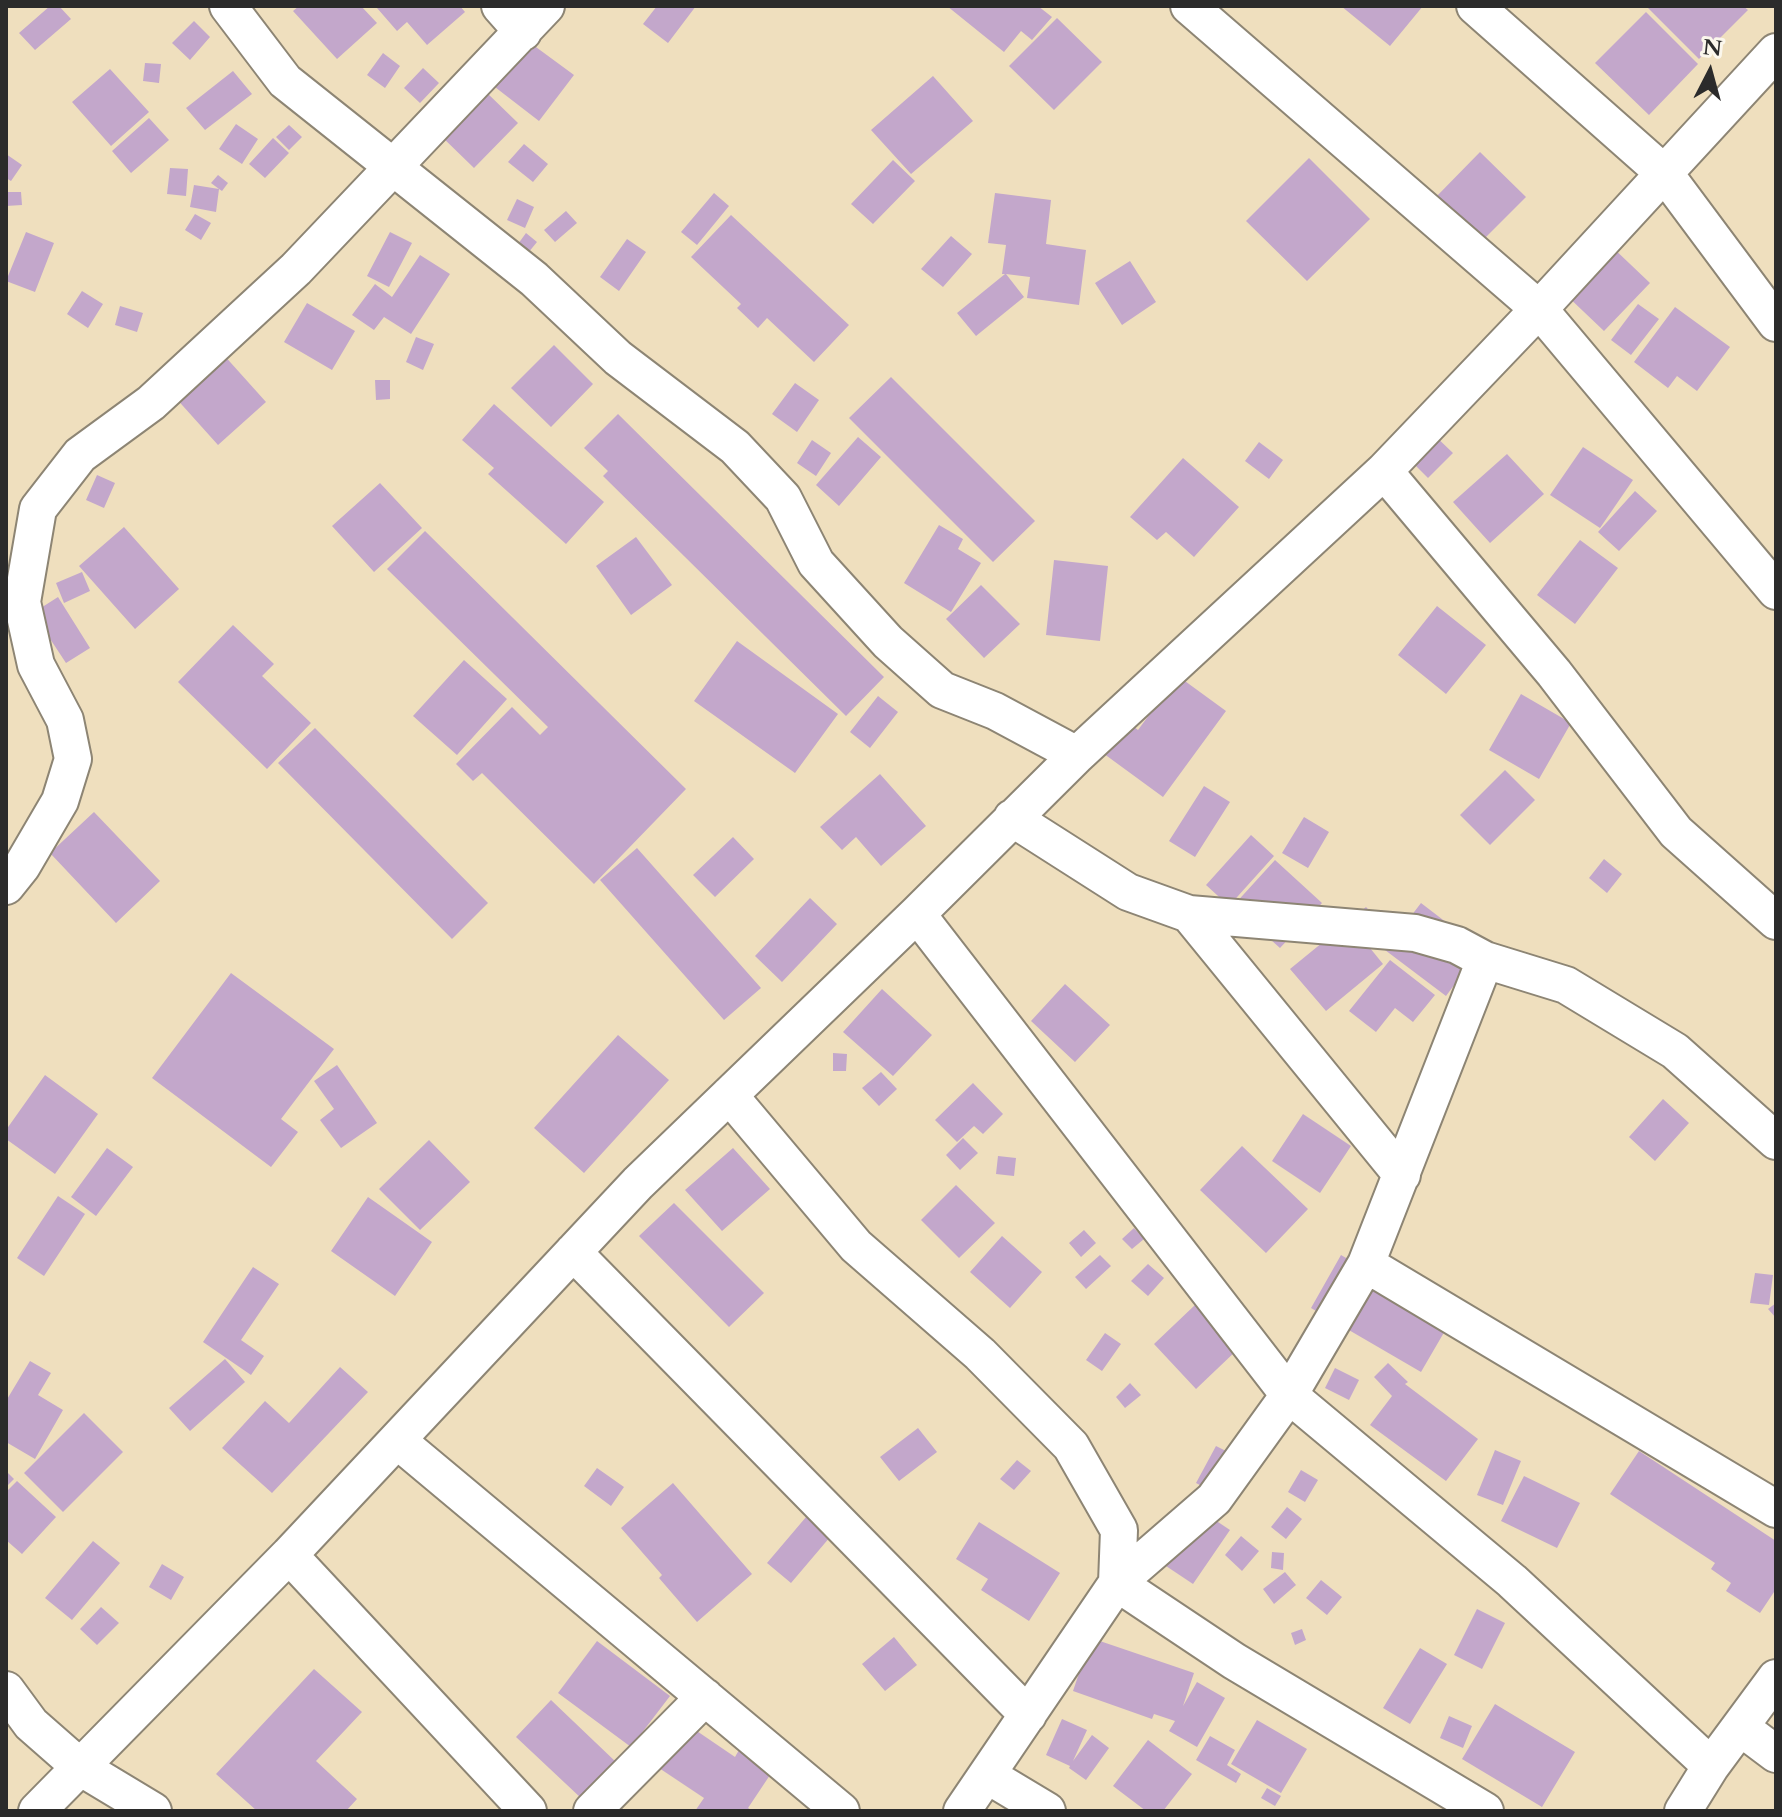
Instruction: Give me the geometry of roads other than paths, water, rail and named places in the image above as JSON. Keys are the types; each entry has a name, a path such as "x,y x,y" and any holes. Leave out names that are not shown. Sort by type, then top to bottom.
{"street":[{"path":"228,6 285,81 534,279 618,358 735,447 783,498 816,563 888,642 942,690 995,711 1077,755"},
{"path":"1189,6 1539,309 1776,591"},
{"path":"1475,6 1665,174 1776,323"},
{"path":"6,886 22,866 60,801 73,759 65,720 36,665 22,602 38,509 80,455 151,403 296,269 393,168 523,15"},
{"path":"37,1811 289,1555 638,1183 1077,755 1384,471 1539,309 1776,52"},
{"path":"1384,471 1554,673 1676,832 1776,921"},
{"path":"1012,818 1128,892 1189,914 1415,933 1457,945 1485,960 1566,985 1675,1051 1776,1141"},
{"path":"917,914 1289,1395 1512,1581 1711,1766"},
{"path":"1189,914 1402,1175"},
{"path":"962,1811 1117,1583 1214,1499 1289,1395 1366,1264 1485,960"},
{"path":"729,1095 856,1246 980,1354 1071,1446 1119,1530 1117,1583"},
{"path":"573,1252 1028,1715"},
{"path":"1366,1264 1776,1509"},
{"path":"398,1441 841,1811"},
{"path":"289,1555 528,1811"},
{"path":"1117,1583 1234,1661 1485,1811"},
{"path":"1683,1811 1711,1766 1776,1678"},
{"path":"6,1690 31,1724 80,1767 153,1811"},
{"path":"592,1811 705,1697"},
{"path":"1740,1727 1776,1754"},
{"path":"987,1775 1047,1811"}]}
